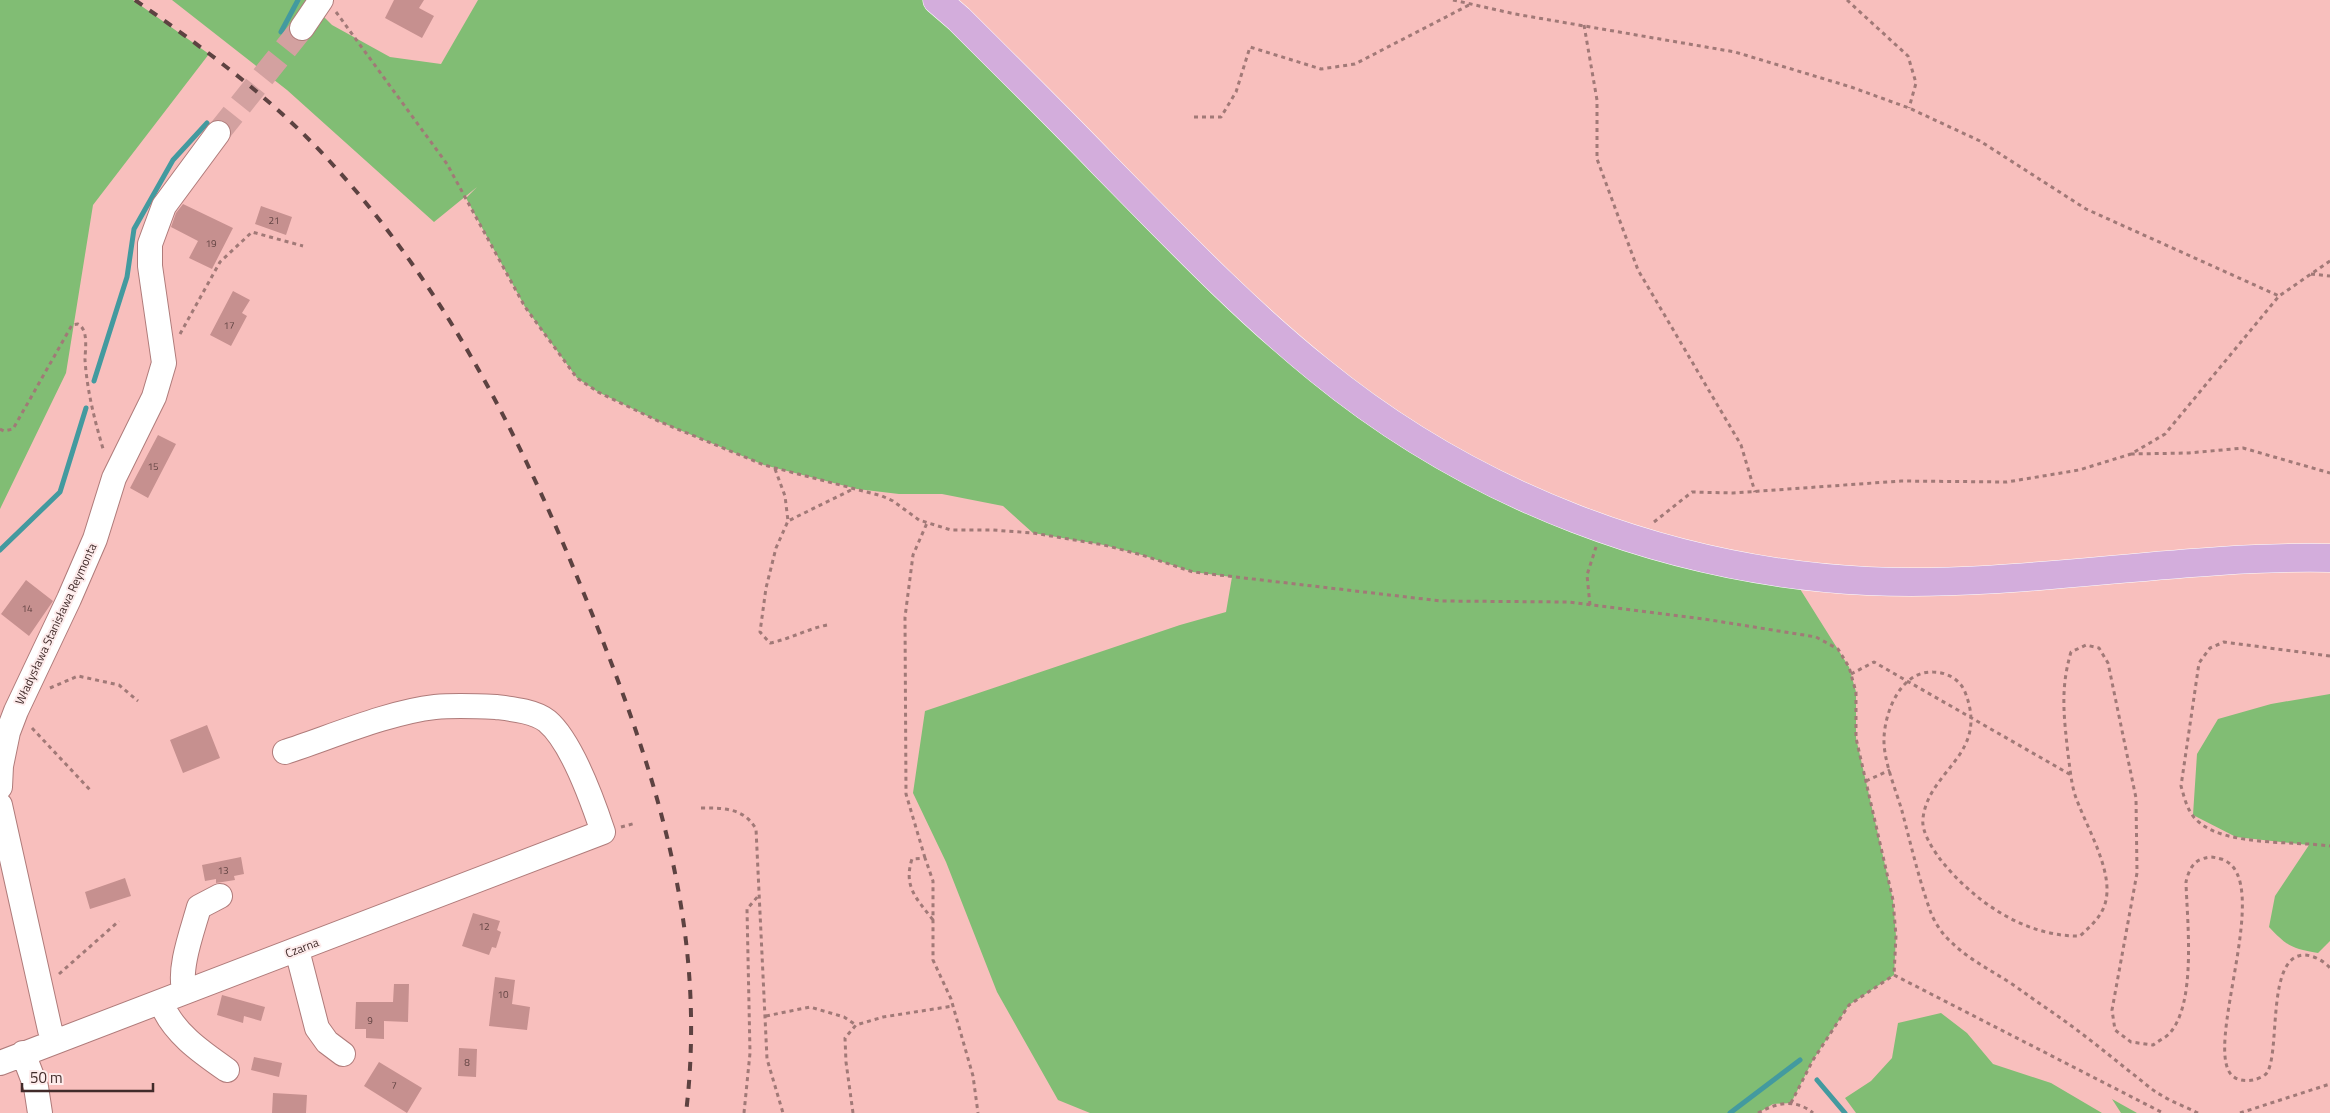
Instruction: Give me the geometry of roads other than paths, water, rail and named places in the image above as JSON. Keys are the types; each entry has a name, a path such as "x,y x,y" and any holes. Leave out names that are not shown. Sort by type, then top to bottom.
{"main road":[{"path":"937,0 986,46 1207,271 1264,324 1322,373 1403,431 1465,468 1517,494 1604,529 1639,541 1729,563 1790,573 1874,581 1956,582 2207,561 2330,558"}],"street":[{"path":"302,28 328,3"},
{"name":"Władysława Stanisława Reymonta","path":"0,787 1,766 8,732 16,711 91,547 114,478 154,397 164,363 150,266 150,244 164,206 218,133"},
{"name":"Czarna","path":"0,1062 603,832 563,738 546,720 527,712 508,708 434,707 404,713 285,752"},
{"path":"0,805 54,1040"},
{"path":"185,992 181,983 189,942 199,907 220,896"},
{"path":"297,950 317,1028 327,1042 343,1054"},
{"path":"160,1002 165,1013 196,1049 227,1070"},
{"path":"23,1053 36,1087 40,1113"}],"waterway":[{"path":"281,32 298,0"},
{"path":"94,381 127,277 134,229 173,160 207,123"},
{"path":"0,550 60,492 86,408"},
{"path":"1730,1113 1800,1060"},
{"path":"1817,1080 1845,1113"}],"tunnel":[{"path":"218,133 302,28"}],"railway":[{"path":"135,0 214,57 289,120 334,166 374,213 410,261 444,312 475,364 531,472 580,584 630,713 651,777 668,842 681,908 689,974 691,1043 686,1113"}]}
